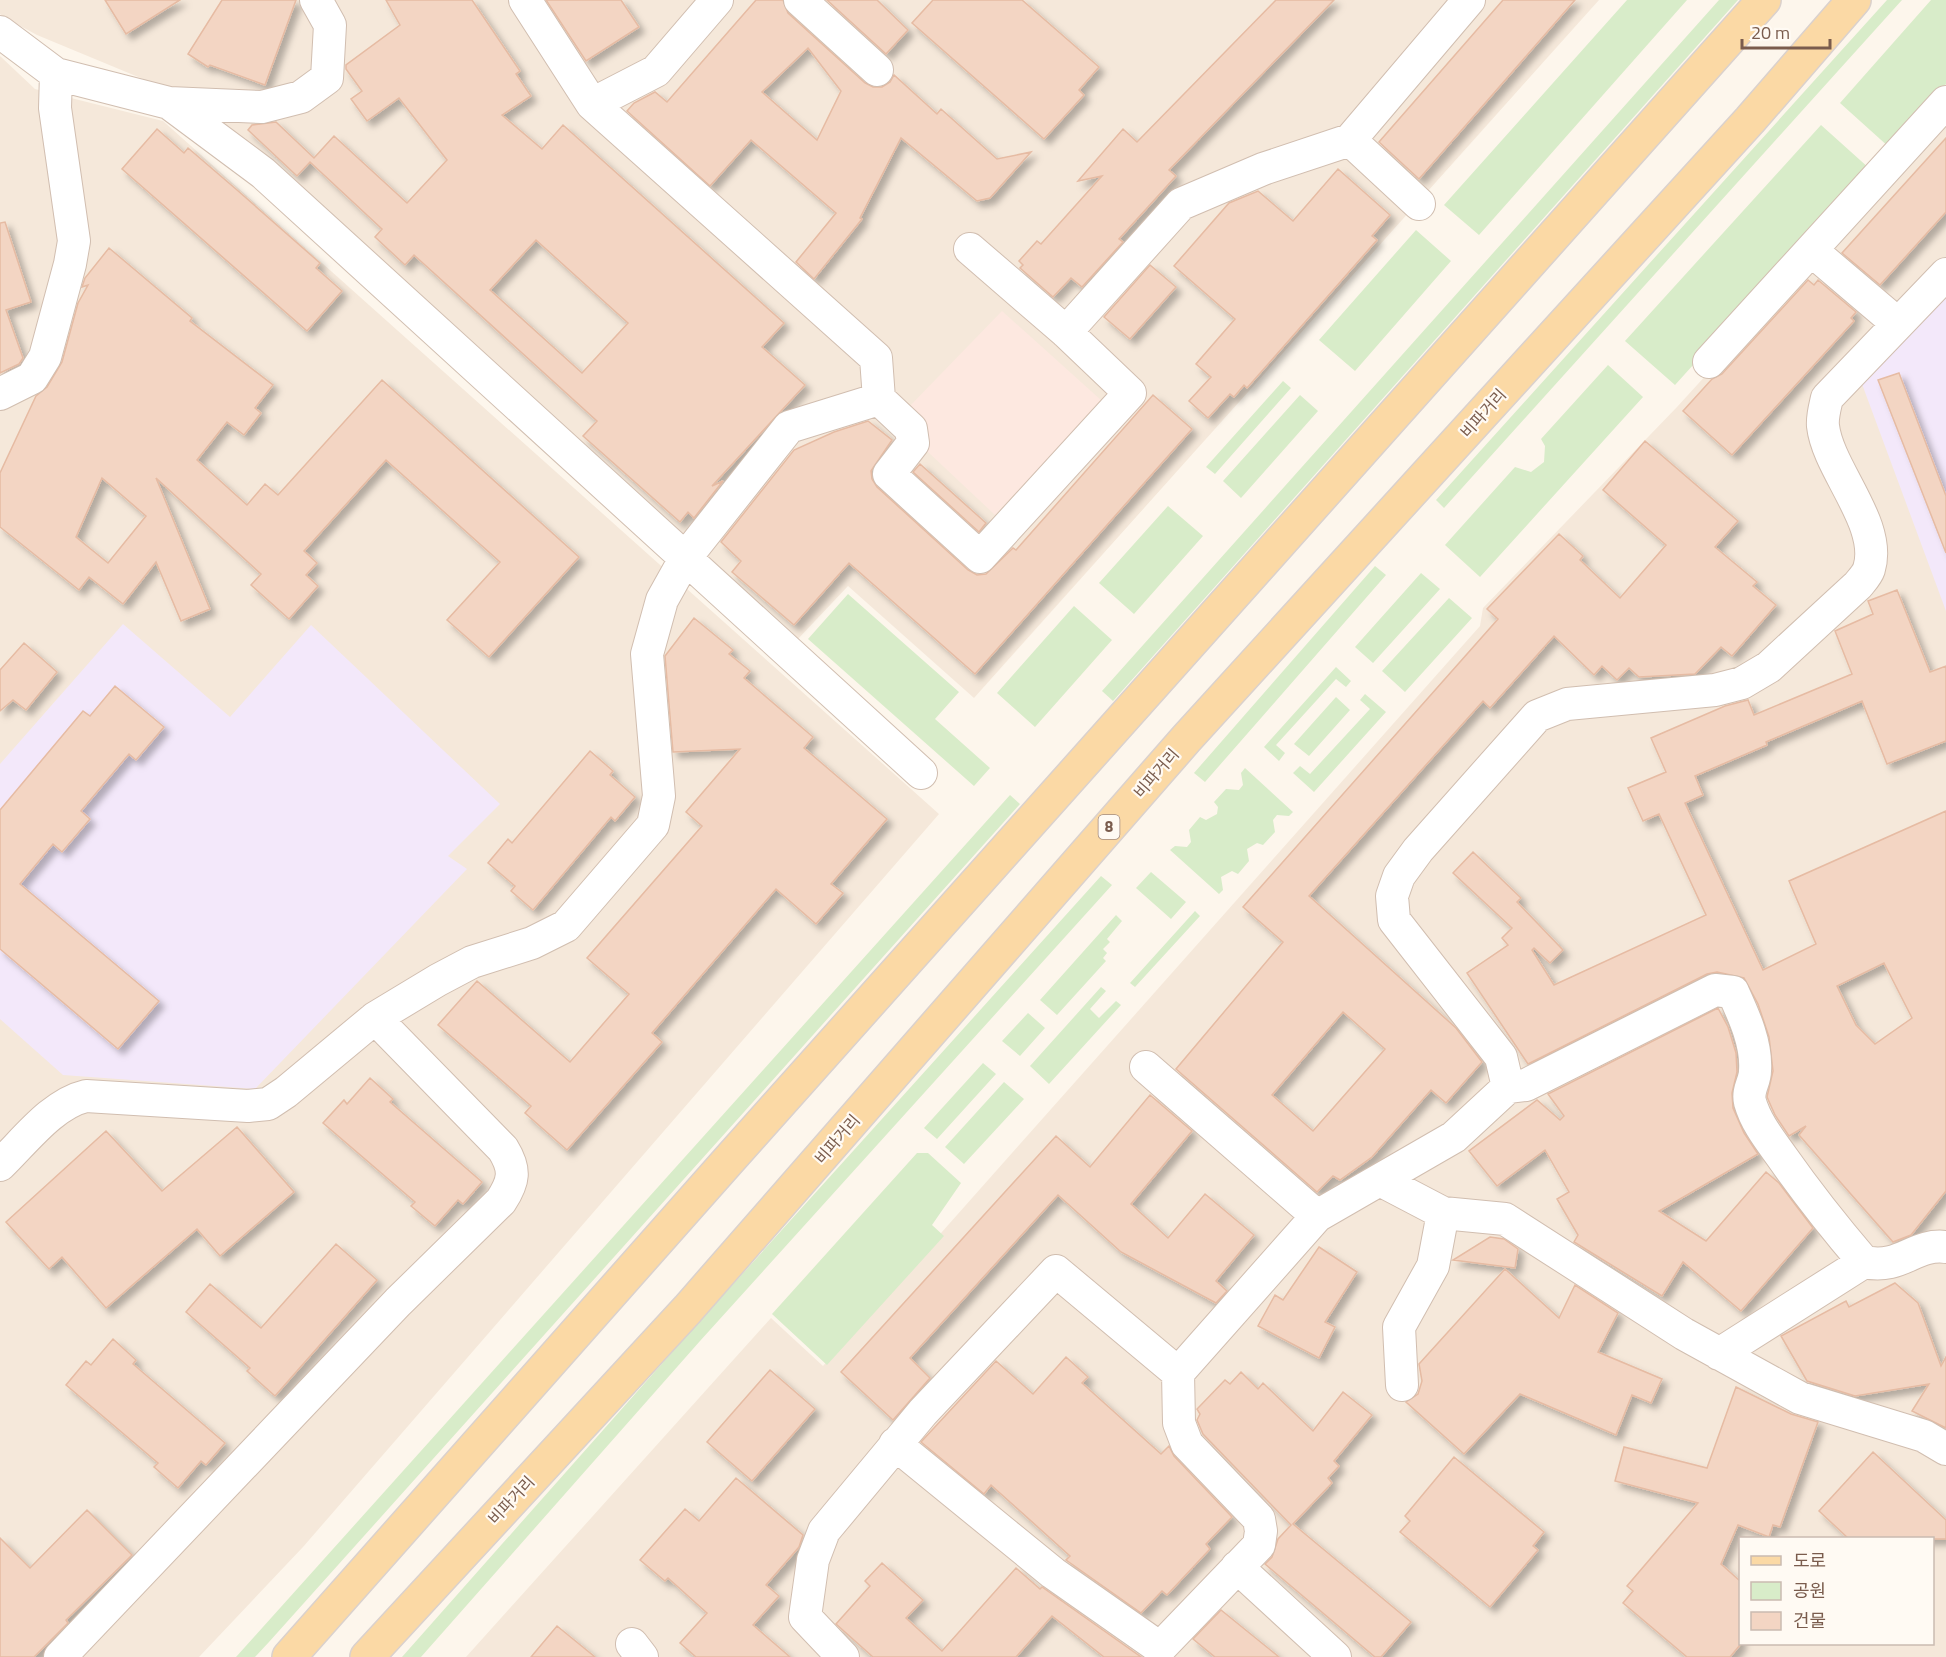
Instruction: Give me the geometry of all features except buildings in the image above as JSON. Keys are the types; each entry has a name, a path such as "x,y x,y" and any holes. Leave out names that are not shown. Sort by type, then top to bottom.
{"main road":[{"path":"289,1657 743,1143 1764,0"},
{"name":"비파거리","path":"367,1657 688,1309 1186,739 1750,120 1854,0"}],"street":[{"path":"0,32 56,74 169,103 262,107 302,97 327,78 330,24 316,0"},
{"path":"525,0 592,104 876,358 879,399 911,429 913,443 890,474 980,556 1130,393 1066,332 970,249"},
{"path":"592,104 656,70 717,0"},
{"path":"800,0 877,70"},
{"path":"1066,332 1181,204 1263,169 1350,140 1469,0"},
{"path":"0,394 32,378 45,357 70,264 74,241 55,108 56,74"},
{"path":"1709,362 1946,102"},
{"path":"169,103 263,173 921,773"},
{"path":"1350,140 1419,204"},
{"path":"1811,250 1898,324"},
{"path":"1508,1087 1501,1057 1394,920 1392,896 1399,876 1418,850 1537,716 1567,704 1714,690 1742,683 1769,667 1858,585 1869,571 1871,552 1867,530 1822,424 1827,398 1946,274"},
{"path":"0,1165 70,1100 86,1096 248,1106 268,1104 286,1092 375,1018 472,962 532,943 566,926 653,825 659,796 647,654 662,600 686,557 789,426 879,399"},
{"path":"895,1444 1053,1573 1156,1652 1259,1545 1261,1531 1259,1519 1187,1444 1179,1423 1178,1373 1317,1216 1454,1137 1508,1087 1526,1084 1715,990 1733,992 1747,1023 1755,1057 1755,1074 1750,1088 1750,1101 1761,1126 1822,1213 1864,1262"},
{"path":"60,1657 398,1302 501,1201 512,1184 514,1171 503,1149 375,1018"},
{"path":"1146,1067 1317,1216"},
{"path":"1380,1180 1443,1213 1505,1219 1684,1334 1800,1398 1924,1436 1946,1449"},
{"path":"1402,1384 1400,1327 1433,1266 1443,1213"},
{"path":"1719,1354 1864,1262 1890,1264 1925,1248 1946,1247"},
{"path":"843,1657 805,1617 813,1560 824,1532 895,1444 1056,1271 1178,1373"},
{"path":"1238,1567 1335,1657"}],"shaded area":[{"path":"0,0 1599,0 974,698 848,586 797,640 294,182 228,127 160,86 37,35 4,17 0,14"},
{"path":"0,56 35,89 163,121 939,814 303,1547 199,1657 0,1657"},
{"path":"1946,112 1946,1657 466,1657 771,1318 823,1366 1480,626 1483,608 1677,407"},
{"path":"1946,296 1946,611 1862,384"},
{"path":"1002,311 1102,401 995,515 927,451 924,425 906,410"},
{"path":"123,624 230,717 311,625 500,804 448,856 467,869 255,1089 63,1075 0,1019 0,764"}],"green space":[{"path":"1627,0 1687,0 1479,235 1444,205"},
{"path":"1719,0 1738,0 1113,701 1102,691"},
{"path":"1887,0 1902,0 1444,508 1436,500"},
{"path":"1931,0 1946,0 1946,84 1890,148 1840,103"},
{"path":"1821,125 1870,169 1675,385 1625,341"},
{"path":"1416,230 1451,261 1355,371 1319,340"},
{"path":"1608,365 1643,397 1480,577 1445,545 1515,467 1531,472 1544,462 1545,446 1541,439"},
{"path":"1283,381 1291,388 1215,474 1206,467"},
{"path":"1300,395 1318,411 1241,498 1223,481"},
{"path":"1168,506 1203,536 1134,614 1099,583"},
{"path":"1375,566 1386,575 1205,782 1194,773"},
{"path":"1421,573 1440,589 1373,663 1355,647"},
{"path":"848,594 959,692 935,719 990,768 974,786 808,639"},
{"path":"1449,598 1472,618 1405,692 1382,671"},
{"path":"1074,606 1112,640 1035,727 997,693"},
{"path":"1336,667 1351,681 1346,687 1336,679 1276,745 1285,753 1279,761 1264,747"},
{"path":"1365,694 1386,712 1314,792 1293,773 1300,766 1310,774 1370,709 1360,700"},
{"path":"1336,697 1350,710 1309,756 1294,744"},
{"path":"1245,768 1293,812 1289,816 1277,815 1273,820 1275,832 1263,845 1257,843 1247,849 1249,861 1238,874 1232,871 1221,877 1223,890 1219,894 1170,850 1175,846 1187,847 1191,842 1189,830 1200,817 1206,820 1217,814 1218,807 1214,802 1226,789 1239,790 1243,785 1241,773"},
{"path":"1010,795 1020,804 269,1642 255,1657 236,1657"},
{"path":"1151,872 1186,902 1171,919 1136,888"},
{"path":"1101,876 1112,885 700,1341 421,1657 402,1657 690,1332"},
{"path":"1195,911 1200,916 1135,987 1130,983"},
{"path":"1116,915 1122,921 1107,939 1110,942 1103,949 1107,953 1103,958 1106,961 1057,1015 1040,1000"},
{"path":"1101,987 1106,991 1090,1009 1099,1018 1116,1001 1121,1005 1049,1084 1030,1066"},
{"path":"1028,1013 1045,1028 1020,1056 1002,1041"},
{"path":"983,1063 996,1074 937,1139 924,1128"},
{"path":"1004,1082 1024,1099 964,1164 945,1147"},
{"path":"917,1153 928,1153 961,1183 932,1225 944,1236 827,1365 772,1314"}]}
